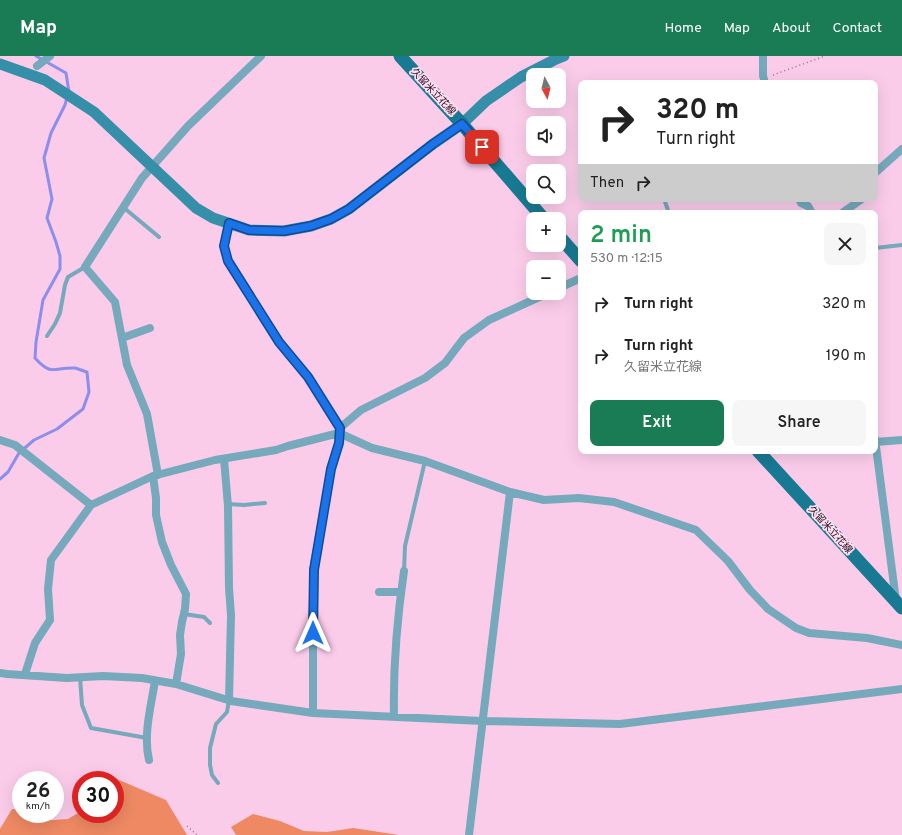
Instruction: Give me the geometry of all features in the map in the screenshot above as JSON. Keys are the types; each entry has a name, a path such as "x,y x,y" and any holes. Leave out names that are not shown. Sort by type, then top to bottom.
{"main road":[{"name":"久留米立花線","path":"400,56 462,124 538,212"},
{"path":"566,244 578,258"},
{"name":"久留米立花線","path":"761,454 899,605"}],"street":[{"path":"37,66 50,56"},
{"path":"176,684 181,654 180,635 186,594 171,566 162,542 156,515 156,475 147,414 127,365 115,302 85,266 142,178 151,167 188,126 261,56"},
{"path":"0,64 45,80 94,112 196,208 213,218 249,230 284,231 311,226 331,219 349,209 433,144 462,124 486,101 521,77 564,56"},
{"path":"763,56 764,80"},
{"path":"878,170 902,149"},
{"path":"801,202 808,206 810,210"},
{"path":"846,210 858,202"},
{"path":"229,223 224,246 228,261 279,342 308,377 340,430 372,448 425,461 510,492 544,500 579,498 614,502 696,530 728,561 750,590 768,608 796,628 809,633 867,638 902,644"},
{"path":"566,285 578,279"},
{"path":"313,713 314,570 331,469 339,443 340,430 348,419 361,410 424,378 445,363 464,338 489,320 533,300"},
{"path":"122,338 150,328"},
{"path":"25,674 35,643 50,620 48,589 51,560 90,505 156,475 224,459 276,450 340,430"},
{"path":"0,440 15,445 90,505"},
{"path":"878,441 902,440"},
{"path":"877,454 899,605"},
{"path":"224,459 228,504 229,588 231,615 229,700"},
{"path":"469,835 510,492"},
{"path":"394,717 394,678 404,571"},
{"path":"379,592 401,592"},
{"path":"0,673 67,678 103,676 155,681 176,684 229,700 313,713 482,721 620,724 902,690"},
{"path":"149,760 147,738 155,681"}],"lane":[{"path":"123,207 159,237"},
{"path":"878,248 902,245"},
{"path":"47,336 60,313 65,285 68,278 85,266"},
{"path":"404,571 405,546 425,461"},
{"path":"228,504 244,505 265,503"},
{"path":"184,614 204,617 210,623"},
{"path":"80,677 82,705 91,728 147,738"},
{"path":"218,784 212,775 210,765 210,748 216,724 227,712 229,700"}],"path":[{"path":"764,80 825,56"},
{"path":"187,826 197,835"}],"shaded area":[{"path":"124,782 166,800 187,835 0,835 0,829 12,809 12,823 64,823 64,819 72,817 72,823 124,823"},
{"path":"253,814 280,821 304,831 327,832 353,828 399,835 236,835 231,827"}],"waterway":[{"path":"36,56 66,73 69,92"},
{"path":"0,479 8,472 19,453 34,440 57,429 83,409 89,392 87,372 75,368 50,369 45,367 35,358 43,300 60,269 60,256 47,218 52,199 44,158 51,133 65,105 67,97"}],"route":[{"path":"313,633 314,570 331,469 339,443 340,428 308,377 279,342 228,261 224,246 229,223 249,230 284,231 311,226 331,219 349,209 433,144 462,124 482,147"}]}
